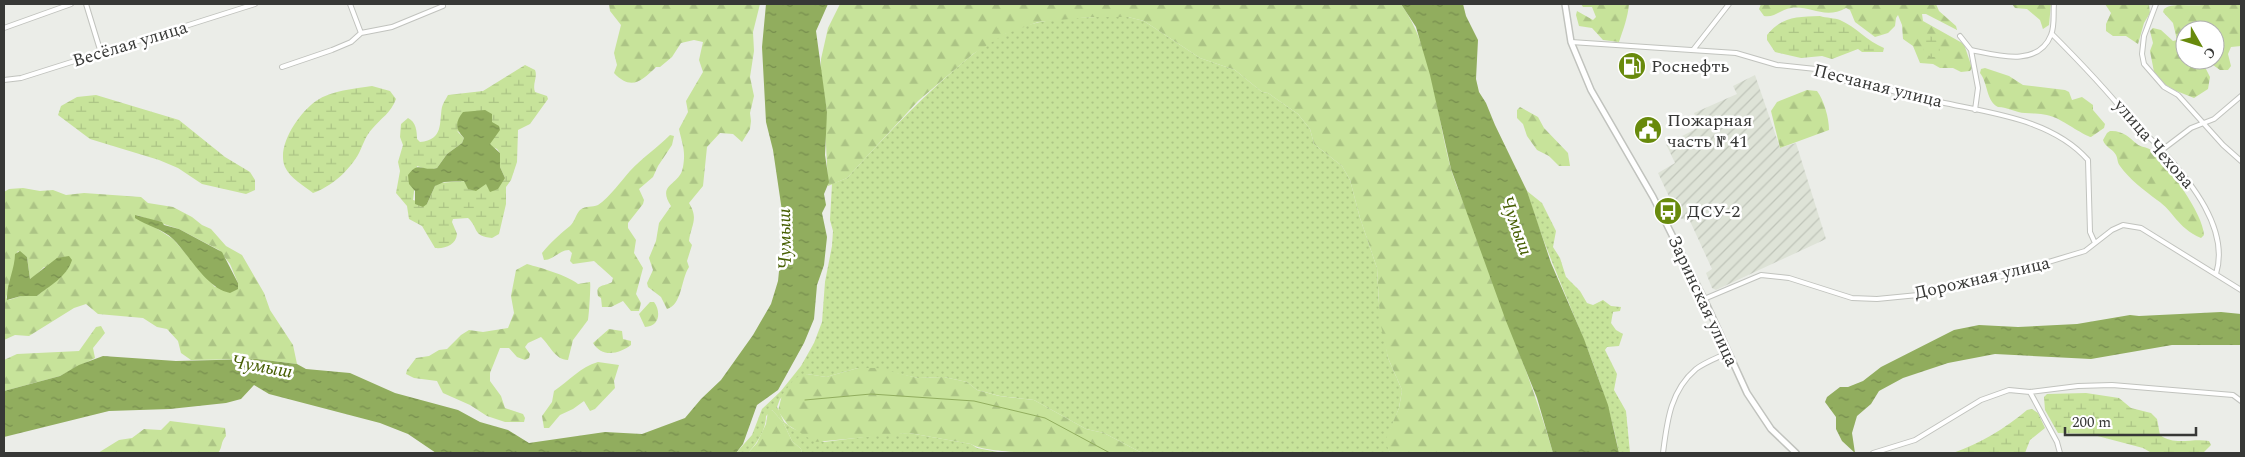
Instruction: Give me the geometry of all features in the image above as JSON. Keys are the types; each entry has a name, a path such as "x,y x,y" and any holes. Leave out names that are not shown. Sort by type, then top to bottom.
{"street":[{"path":"4,28 71,4"},
{"path":"86,4 101,53"},
{"name":"Весёлая улица","path":"4,80 21,78 255,4"},
{"path":"350,4 361,33"},
{"name":"Заринская улица","path":"1565,4 1571,42 1592,90 1653,197 1704,299 1727,353 1763,419 1796,453"},
{"path":"1693,50 1729,4"},
{"path":"1971,50 1998,56 2021,57 2032,54 2040,49 2052,34 2054,4"},
{"path":"2156,4 2144,36 2142,54 2144,63 2164,87 2178,95 2241,161"},
{"path":"282,67 351,42 361,33 392,27 443,6"},
{"name":"улица Чехова","path":"2052,34 2113,97 2130,119 2162,150 2192,186 2209,215 2219,252 2216,274"},
{"path":"1960,36 1971,50 1978,88 1975,110"},
{"name":"Песчаная улица","path":"1571,42 1736,53 1777,65 1825,70 1846,81 2015,118 2047,130 2063,139 2086,158 2088,163 2090,232 2095,243"},
{"path":"2162,150 2191,128 2214,119 2241,96"},
{"name":"Дорожная улица","path":"1704,299 1761,275 1789,278 1852,298 1877,299 1918,295 2002,276 2085,252 2116,228 2129,225 2135,226 2241,290"},
{"path":"1664,453 1668,415 1682,386 1696,369 1727,353"},
{"path":"1872,453 1915,440 1981,400 1998,393 2015,390 2030,392 2078,386 2122,385 2233,395 2241,401"},
{"path":"2030,392 2058,442 2060,453"}],"shaded area":[{"path":"1755,75 1780,148 1796,143 1826,239 1716,290 1712,288 1706,273 1712,269 1690,221 1679,218 1658,173 1675,163 1666,144 1694,130 1698,123 1694,113 1737,94 1733,86"}],"green space":[{"path":"609,4 760,4 753,32 754,51 750,77 754,96 750,113 750,129 742,142 733,134 720,133 707,147 703,186 689,203 694,213 694,222 689,241 692,245 687,261 689,267 676,302 667,309 661,297 648,287 647,283 653,270 649,258 656,241 659,223 671,206 667,198 667,189 678,178 683,167 684,151 679,129 688,112 686,101 703,72 699,60 703,42 694,40 681,43 672,57 660,67 656,67 641,80 631,83 626,82 614,73 617,65 614,53 621,25 610,11"},
{"path":"840,4 1401,4 1421,42 1433,84 1453,176 1524,365 1553,453 1390,453 1385,441 1399,408 1402,390 1388,358 1380,321 1377,268 1360,218 1350,180 1342,166 1314,144 1310,129 1298,114 1268,93 1262,92 1235,70 1200,58 1144,21 1128,17 1090,17 1038,22 1005,34 973,54 918,101 847,178 828,186 825,124 827,112 821,76 821,59 828,28"},
{"path":"1581,4 1629,4 1619,42 1603,40 1592,28 1579,26 1576,15 1577,11 1593,20 1596,17 1592,7 1583,7"},
{"path":"1761,4 1936,4 1939,11 1956,26 1957,30 1926,14 1922,14 1923,21 1964,44 1972,68 1970,71 1961,72 1953,68 1940,68 1933,64 1920,63 1913,46 1903,39 1902,25 1898,15 1895,26 1888,33 1875,37 1855,22 1850,10 1846,8 1831,13 1804,8 1791,8 1775,15 1764,16 1759,9"},
{"path":"2012,4 2051,4 2049,25 2043,29 2040,20 2027,9 2015,8"},
{"path":"2105,4 2149,4 2150,13 2144,23 2138,44 2126,36 2113,36 2106,31 2106,24 2111,13"},
{"path":"2241,4 2241,46 2231,47 2228,54 2231,66 2228,70 2225,70 2225,20 2175,20 2175,32 2173,23 2163,12 2168,7 2178,5"},
{"path":"1820,16 1838,19 1846,23 1872,42 1884,48 1883,52 1862,52 1858,49 1832,59 1822,56 1801,58 1775,52 1767,40 1767,35 1784,21 1797,17"},
{"path":"1128,17 1144,21 1200,58 1235,70 1262,92 1268,93 1298,114 1310,129 1314,144 1342,166 1350,180 1360,218 1377,268 1379,304 1388,358 1402,390 1399,408 1386,441 1390,453 1142,453 1104,433 1086,429 1034,400 1000,396 977,390 967,382 944,377 918,378 871,368 858,368 826,377 807,374 780,399 777,407 784,422 792,428 824,442 909,433 971,444 977,448 1003,453 802,453 801,449 792,441 783,422 772,410 766,416 763,431 758,441 748,453 736,453 752,435 762,409 781,391 801,366 814,343 822,322 825,282 832,246 833,231 830,220 832,184 847,178 924,97 964,61 1004,34 1029,25 1069,18"},
{"path":"2153,28 2161,30 2173,41 2175,40 2175,70 2206,70 2210,77 2208,89 2194,98 2174,90 2163,83 2154,72 2150,51 2153,43 2150,31"},
{"path":"1924,33 1938,42 1940,49 1937,57 1931,57 1924,51 1921,36"},
{"path":"525,65 535,70 535,92 547,96 548,99 530,124 518,130 517,162 511,180 506,187 506,204 499,234 492,238 486,237 479,233 468,218 453,219 452,222 457,234 455,241 446,247 435,248 422,226 409,219 407,206 396,193 400,171 398,162 403,145 400,137 401,124 408,118 414,124 417,139 420,142 428,141 437,134 442,107 448,95 483,91","holes":["457,131 497,149 500,153 500,167 505,178 486,183 464,181 439,183 435,186 427,204 413,200 417,166 429,170 437,168 447,154 462,143 464,138"]},
{"path":"1985,68 2009,76 2023,85 2065,90 2069,92 2072,100 2082,97 2093,105 2093,110 2105,124 2104,128 2091,137 2052,116 2022,113 1998,107 1991,101 1980,73 1981,69"},
{"path":"372,86 390,91 396,99 394,104 389,112 370,131 359,153 345,172 327,187 313,193 287,171 283,159 286,140 303,113 322,97 343,90"},
{"path":"1807,90 1817,91 1820,95 1826,109 1829,130 1780,148 1771,111 1777,102"},
{"path":"96,95 179,120 225,157 250,172 255,180 255,190 246,194 202,184 178,168 159,160 90,139 58,115 61,106 77,97"},
{"path":"1520,107 1538,117 1544,128 1568,153 1570,166 1559,166 1549,156 1537,150 1527,136 1523,124 1517,118 1517,110"},
{"path":"2110,131 2122,133 2138,145 2148,148 2166,167 2184,190 2198,215 2204,235 2201,238 2186,229 2168,209 2123,171 2117,156 2103,140"},
{"path":"670,135 674,136 672,145 653,177 639,189 644,200 643,204 628,223 628,228 636,240 634,253 643,268 636,294 641,303 639,311 631,311 623,301 611,307 602,307 601,298 597,292 598,289 612,282 613,278 594,261 573,264 570,261 572,253 569,250 565,250 548,260 544,260 542,253 571,225 580,210 596,206 602,202 635,166"},
{"path":"9,189 53,190 66,195 84,193 141,197 148,203 173,207 192,217 211,229 226,246 242,255 264,293 270,310 293,345 297,364 257,359 191,360 181,353 178,341 167,329 157,327 143,318 98,314 86,304 74,308 29,336 15,335 4,340 4,192","holes":["136,215 179,229 219,250 230,264 238,283 215,287 173,239","18,251 27,257 30,279 44,267 67,270 37,296 21,296 9,300 6,298 15,265 15,256"]},
{"path":"1527,191 1542,203 1556,231 1553,247 1560,258 1566,277 1580,291 1587,303 1593,305 1603,300 1611,306 1621,307 1620,311 1613,312 1611,323 1616,330 1623,334 1619,346 1607,347 1605,350 1617,374 1614,390 1626,411 1630,453 1619,453 1601,386 1550,257"},
{"path":"527,264 561,275 578,284 590,282 590,288 588,320 573,340 568,360 556,355 541,337 528,343 525,347 530,354 529,358 525,360 517,357 509,348 500,348 490,373 490,381 501,396 505,408 523,414 524,422 505,422 487,416 470,405 443,393 437,381 414,378 406,374 416,358 429,356 439,350 447,349 469,330 483,332 508,328 514,313 511,296 516,270"},
{"path":"650,302 654,302 658,310 658,318 654,324 645,327 639,314"},
{"path":"101,326 105,333 93,348 95,358 60,376 4,391 4,360 17,354 79,351 96,327"},
{"path":"609,329 622,331 623,339 631,341 631,345 621,351 611,353 601,351 593,343"},
{"path":"598,362 619,365 614,381 615,388 595,409 590,411 584,401 560,415 549,428 544,428 542,416 552,402 554,391 580,371"},
{"path":"858,368 876,368 918,378 944,377 967,382 977,390 999,396 1034,400 1086,429 1104,433 1142,453 1025,453 1001,451 909,433 815,442 788,425 778,411 782,395 795,378 807,374 826,377"},
{"path":"2086,393 2119,398 2131,408 2151,413 2157,419 2160,435 2165,438 2177,441 2203,440 2209,441 2211,445 2203,453 2150,452 2143,448 2090,434 2058,433 2045,410 2044,397 2047,394"},
{"path":"2032,409 2038,413 2045,428 2030,440 2025,453 1953,453 1992,435 2027,410"},
{"path":"772,410 783,422 792,441 801,449 802,453 748,453 757,443 766,424 768,411"},
{"path":"170,421 225,428 226,436 221,449 218,453 98,453 119,440 132,438 144,429 161,430"}],"water":[{"name":"Чумыш","path":"766,4 828,4 816,31 827,112 825,155 829,182 824,194 826,205 822,213 827,237 824,265 817,285 814,319 804,343 778,390 757,405 743,444 736,453 436,453 408,434 380,423 269,394 254,385 241,399 226,403 170,409 109,411 4,437 4,391 60,376 79,365 103,356 176,361 257,359 297,364 306,369 350,373 395,393 458,410 480,422 508,430 529,443 605,432 642,434 685,418 721,380 753,335 771,304 778,281 782,242 782,211 773,150 766,122 762,47"},
{"name":"Чумыш","path":"1401,4 1463,4 1466,16 1478,40 1476,79 1479,92 1527,191 1551,263 1584,339 1608,405 1619,453 1553,453 1537,398 1506,321 1451,169 1430,75 1416,27"},
{"path":"485,110 492,114 492,122 499,126 500,130 490,144 500,153 500,167 505,178 498,189 490,192 486,184 476,191 468,189 464,181 444,182 435,186 427,204 423,207 415,204 415,191 409,184 408,175 418,167 437,168 447,154 462,143 464,138 459,132 457,125 463,112"},
{"path":"135,215 162,222 164,225 179,229 222,252 238,283 238,289 230,293 213,285 173,239 135,218"},
{"path":"20,251 27,257 30,279 57,258 69,256 72,260 62,276 37,296 21,296 7,300 15,254"},
{"path":"2221,312 2241,314 2241,345 2172,345 2091,359 1995,354 1948,363 1903,378 1879,391 1871,404 1857,416 1852,433 1855,453 1842,441 1836,429 1836,417 1825,402 1827,397 1840,387 1848,387 1863,381 1881,367 1954,330 1979,325 2018,327 2077,324 2130,315"}],"waterway":[{"path":"805,400 871,394 974,401 1045,418 1110,453"}],"place":[{"name":"Роснефть","path":"1632,66"},
{"name":"Пожарная часть № 41","path":"1648,130"},
{"name":"ДСУ-2","path":"1668,211"}]}
